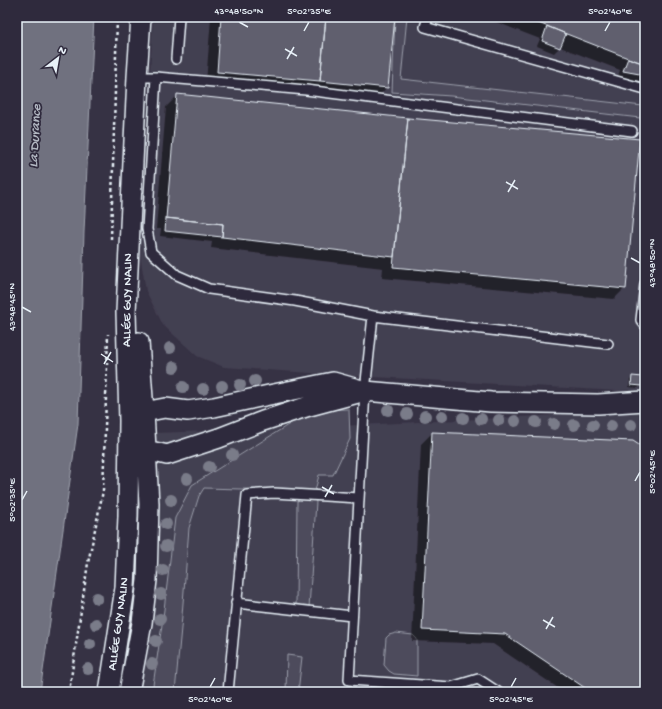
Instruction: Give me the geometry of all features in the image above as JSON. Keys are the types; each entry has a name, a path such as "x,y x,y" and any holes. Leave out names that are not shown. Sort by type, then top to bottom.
{"street":[{"path":"130,241 141,17"},
{"name":"ALLÉE GUY NALIN","path":"109,692 125,588 134,423 142,382 130,241"},
{"name":"ALLÉE GUY NALIN","path":"129,692 142,623 147,580 149,504 146,450 134,423 126,312 130,241"},
{"path":"142,382 150,393 165,408"},
{"path":"365,391 309,406 167,456 146,450 134,423 165,408 188,411 214,407 333,382 365,391 492,402 598,404 645,401"},
{"path":"148,489 156,472 167,456"}],"lane":[{"path":"176,59 179,17"},
{"path":"428,17 425,27 645,89"},
{"path":"137,77 306,90 632,131"},
{"path":"156,78 147,229 151,252 177,275 209,289 295,301 374,316 608,344"},
{"path":"645,284 641,320 645,326"},
{"path":"374,316 365,391 349,680 451,687 478,678 498,692"},
{"path":"228,692 247,496 274,493 359,498"},
{"path":"236,603 352,616"}],"path":[{"path":"110,246 117,17"},
{"path":"68,692 88,564 103,491 108,333"}],"shaded area":[{"path":"153,17 645,17 645,390 618,391 224,367 197,356 163,325 146,291 140,255"},
{"path":"395,17 407,17 401,79 643,106 640,118 451,96 392,92"},
{"path":"645,408 645,692 139,692 153,625 153,433 298,428 540,416"},
{"path":"349,409 350,439 333,475 319,475 315,491 204,488 199,496 189,528 175,692 152,692 163,618 175,518 192,485 312,410"},
{"path":"302,498 315,499 316,502 309,608 296,607 297,501"},
{"path":"396,633 413,635 417,639 417,676 394,674 384,665 386,638 389,635"},
{"path":"287,655 302,657 298,692 286,691"}],"water":[{"name":"La Durance","path":"17,17 94,17 84,232 78,424 40,692 17,692"}],"building":[{"path":"221,17 326,17 320,81 217,72"},
{"path":"326,17 395,17 388,88 320,81"},
{"path":"523,17 645,17 645,64 628,58"},
{"path":"547,26 566,34 560,48 542,41"},
{"path":"628,58 645,64 645,75 623,71"},
{"path":"177,94 408,118 394,257 222,237 223,224 166,218"},
{"path":"408,118 640,139 626,289 393,267"},
{"path":"166,218 223,224 222,237 165,231"},
{"path":"632,376 643,377 642,386 631,385"},
{"path":"432,432 633,441 645,449 645,692 591,692 505,634 422,630"}]}
